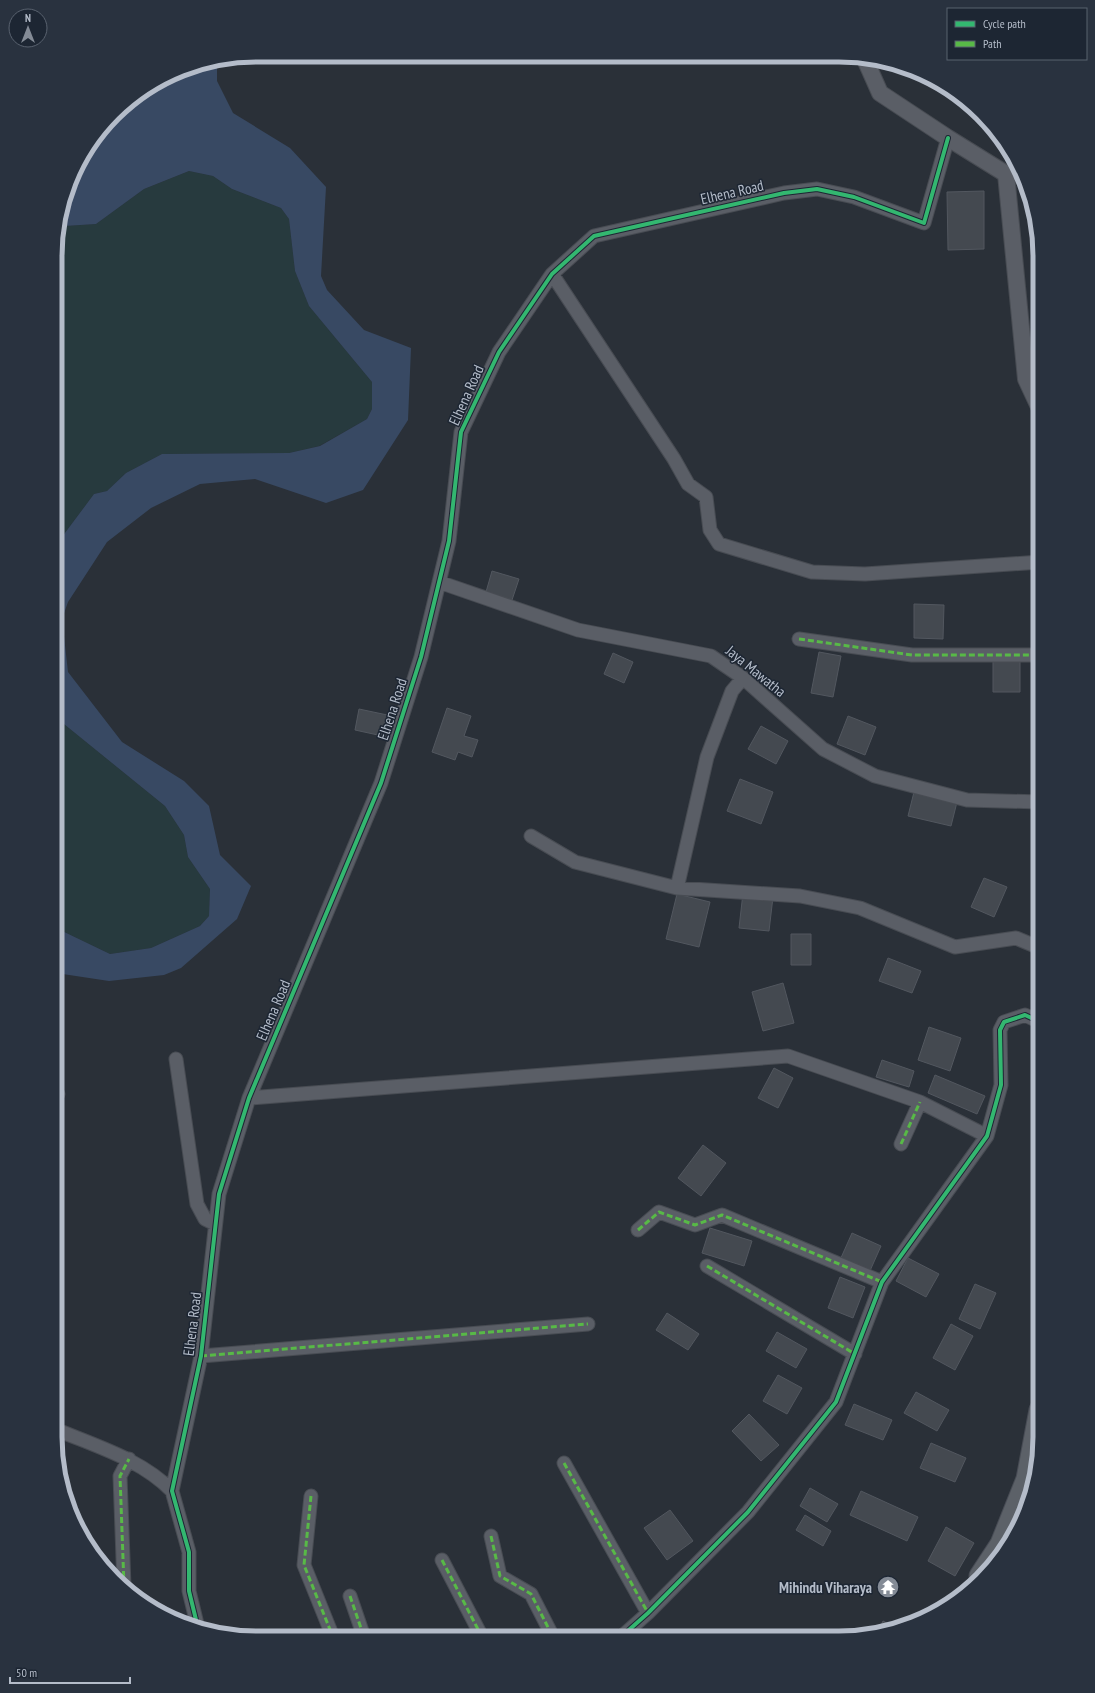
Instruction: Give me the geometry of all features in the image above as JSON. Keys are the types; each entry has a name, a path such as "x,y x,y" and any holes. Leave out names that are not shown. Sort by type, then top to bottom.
{"main road":[{"path":"1002,1542 1024,1493"}],"street":[{"path":"867,65 880,93 948,138 1014,173 1026,379 1033,394"},
{"name":"Elhena Road","path":"196,1622 189,1591 189,1552 172,1491 201,1356 219,1194 249,1098 381,783 421,657 449,541 462,432 498,352 552,274 594,236 784,193 817,189 847,195 924,223 948,138"},
{"path":"552,274 674,459 688,484 706,497 710,530 718,544 812,572 865,574 1033,562"},
{"name":"Jaya Mawatha","path":"439,582 578,630 711,656 743,678 823,749 875,776 967,800 1033,802"},
{"path":"799,639 912,655 1033,655"},
{"path":"677,888 707,757 732,691 743,678"},
{"path":"530,836 575,862 677,888 800,896 852,906 955,947 1016,938 1033,945"},
{"path":"628,1631 648,1613 748,1512 836,1402 882,1282 988,1136 1002,1085 1000,1030 1004,1022 1025,1015 1033,1019"},
{"path":"249,1098 788,1056 920,1102 988,1136"},
{"path":"176,1059 197,1204 205,1219 215,1224"},
{"path":"901,1144 920,1102"},
{"path":"638,1230 659,1212 695,1225 722,1216 882,1282"},
{"path":"707,1266 855,1354"},
{"path":"201,1356 588,1324"},
{"path":"62,1432 129,1460 160,1478 172,1491"},
{"path":"124,1579 120,1476 129,1460"},
{"path":"564,1463 648,1613"},
{"path":"310,1496 304,1565 331,1631"},
{"path":"491,1536 500,1576 530,1594 550,1631"},
{"path":"442,1560 479,1631"},
{"path":"350,1596 362,1631"}],"green space":[{"path":"189,171 213,176 232,189 281,208 289,219 295,271 309,306 372,382 372,409 367,419 319,446 289,453 162,454 126,473 107,491 94,494 62,537 62,243 65,226 96,224 144,189"},
{"path":"62,722 165,806 184,835 188,857 210,889 209,916 200,926 151,948 110,954 62,931"}],"water":[{"path":"217,66 217,81 233,113 290,148 326,187 321,276 327,290 364,330 411,348 408,420 363,490 326,503 255,479 200,484 151,508 107,542 68,602 62,619 62,537 94,494 107,491 126,473 162,454 289,453 320,446 367,419 372,409 372,382 309,306 295,271 289,219 281,208 232,189 213,176 189,171 144,189 96,224 65,226 72,194 82,170 95,148 110,128 128,110 159,88 194,72"},
{"path":"62,619 68,672 122,742 184,781 209,806 220,855 251,886 237,919 181,968 164,975 109,981 62,974 62,931 110,954 151,948 200,926 209,916 210,889 188,857 184,835 165,806 62,722"}],"building":[{"path":"984,191 984,249 948,250 947,192"},
{"path":"492,571 519,579 512,600 486,592"},
{"path":"914,604 944,605 943,639 914,638"},
{"path":"819,652 841,656 833,697 811,693"},
{"path":"613,653 633,662 624,683 604,674"},
{"path":"1020,660 1020,692 993,692 993,661"},
{"path":"447,708 471,716 464,736 478,740 472,757 458,752 455,760 432,752"},
{"path":"359,709 392,716 387,737 355,730"},
{"path":"848,716 876,727 865,755 837,744"},
{"path":"761,726 788,741 776,764 748,749"},
{"path":"740,779 773,792 761,824 727,811"},
{"path":"914,792 957,802 951,826 908,816"},
{"path":"984,878 1007,887 994,917 971,907"},
{"path":"743,893 773,897 769,931 739,928"},
{"path":"677,894 710,902 699,947 666,939"},
{"path":"791,934 811,934 811,965 791,965"},
{"path":"888,958 921,971 912,993 879,981"},
{"path":"783,983 794,1023 763,1031 752,992"},
{"path":"929,1027 961,1038 950,1071 918,1060"},
{"path":"882,1060 914,1071 909,1087 876,1077"},
{"path":"774,1068 793,1078 778,1108 758,1098"},
{"path":"935,1075 985,1096 977,1114 928,1093"},
{"path":"703,1145 726,1163 701,1196 678,1178"},
{"path":"710,1228 752,1241 744,1266 702,1253"},
{"path":"852,1233 881,1246 869,1273 840,1260"},
{"path":"908,1258 939,1274 926,1297 896,1281"},
{"path":"840,1277 865,1287 853,1318 828,1308"},
{"path":"975,1284 996,1293 980,1329 959,1319"},
{"path":"667,1313 699,1334 688,1350 656,1330"},
{"path":"951,1324 973,1336 955,1370 933,1358"},
{"path":"777,1332 807,1349 796,1368 766,1351"},
{"path":"778,1375 802,1388 787,1414 763,1401"},
{"path":"916,1392 949,1410 937,1431 904,1413"},
{"path":"854,1404 892,1420 883,1440 845,1425"},
{"path":"749,1414 779,1445 761,1461 732,1431"},
{"path":"931,1443 966,1458 955,1482 920,1468"},
{"path":"810,1488 838,1504 827,1522 800,1506"},
{"path":"861,1491 918,1517 907,1541 850,1515"},
{"path":"670,1510 693,1541 667,1560 644,1528"},
{"path":"805,1515 831,1531 823,1546 796,1530"},
{"path":"946,1527 974,1543 955,1576 928,1561"},
{"path":"883,1621 889,1624 881,1626"}],"marked path":[{"path":"799,639 912,655 1033,655"},
{"path":"901,1144 920,1102"},
{"path":"638,1230 659,1212 695,1225 722,1215 882,1282"},
{"path":"707,1266 855,1354"},
{"path":"201,1356 588,1324"},
{"path":"124,1579 120,1476 129,1459"},
{"path":"564,1463 648,1613"},
{"path":"311,1496 304,1565 331,1631"},
{"path":"491,1536 500,1576 531,1594 550,1631"},
{"path":"442,1560 479,1631"},
{"path":"350,1596 362,1631"}],"cycle path":[{"path":"196,1622 189,1591 189,1552 172,1491 201,1356 219,1194 249,1098 381,783 421,657 449,541 461,432 499,352 552,274 594,236 784,193 817,189 854,197 924,223 948,138"},
{"path":"628,1631 648,1613 748,1512 836,1402 882,1282 987,1136 1001,1085 1000,1030 1004,1022 1025,1015 1033,1019"}],"place":[{"name":"Mihindu Viharaya","path":"888,1587"}]}
